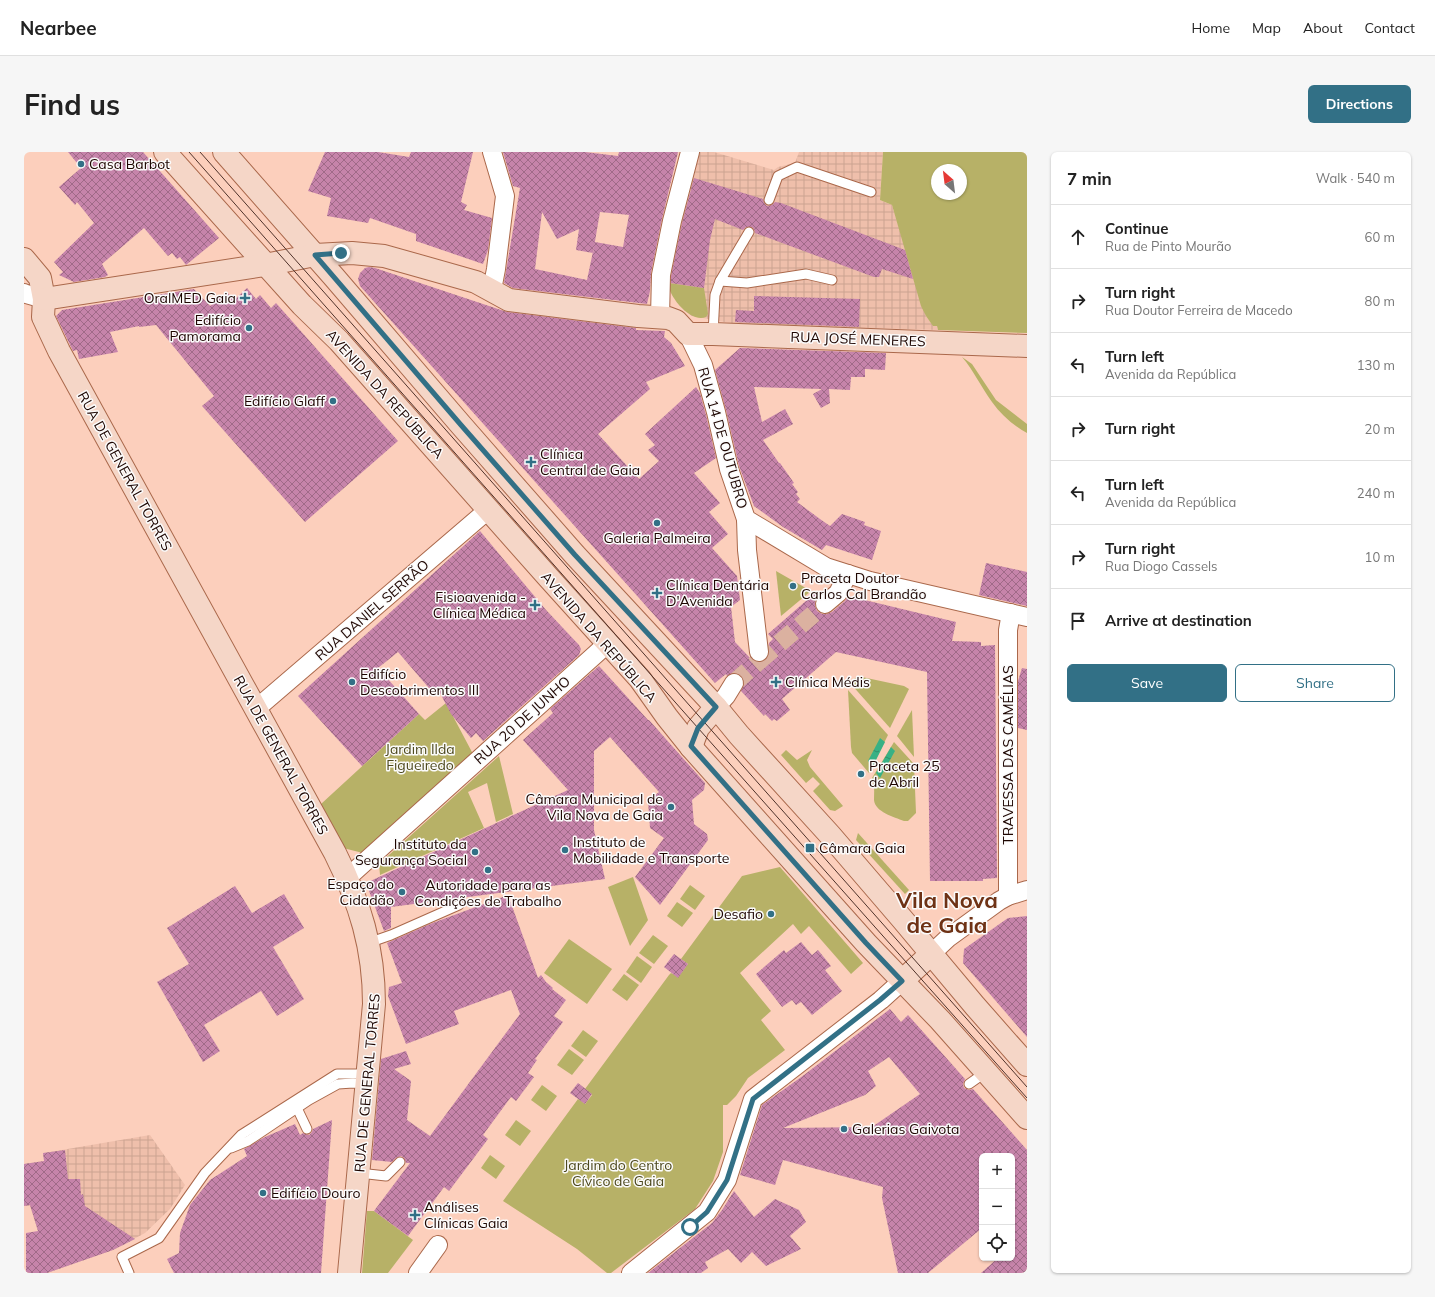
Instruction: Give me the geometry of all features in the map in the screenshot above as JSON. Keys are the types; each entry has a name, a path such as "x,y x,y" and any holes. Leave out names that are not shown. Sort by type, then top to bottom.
{"main road":[{"name":"AVENIDA DA REPÚBLICA","path":"165,152 265,265 302,305 339,341 607,644 640,679 666,717 691,746 866,943 940,1020 978,1078 1027,1118"},
{"path":"224,152 575,555 716,707 739,735 840,846 974,1006 1027,1065"},
{"name":"RUA 14 DE OUTUBRO","path":"315,255 352,252 384,256 476,282 509,300 638,316 668,318 676,320 688,334"},
{"path":"34,296 265,265 315,255"},
{"name":"RUA DE GENERAL TORRES","path":"24,259 40,278 34,296 47,328 348,878 360,909 373,969 374,1004 350,1273"},
{"name":"RUA JOSÉ MENERES","path":"688,334 1027,346"},
{"path":"691,746 698,728 716,707"},
{"path":"902,981 931,954"}],"street":[{"path":"492,152 505,196 492,290"},
{"path":"660,317 661,275 672,221 690,152"},
{"name":"RUA 14 DE OUTUBRO","path":"688,334 703,365 716,412 729,469 746,519 826,567 870,581 1019,615"},
{"name":"RUA DANIEL SERRÃO","path":"256,709 488,510"},
{"path":"746,519 747,550 759,652"},
{"path":"825,604 838,593 848,574"},
{"name":"TRAVESSA DAS CAMÉLIAS","path":"1008,896 1008,630 1019,615"},
{"name":"RUA 20 DE JUNHO","path":"348,878 607,644"},
{"path":"716,707 726,696 734,683"},
{"path":"931,954 948,938 999,901 1008,896 1027,890"},
{"path":"631,1273 707,1212 727,1180 753,1099 880,1000 902,981"},
{"path":"418,1273 438,1245"}],"lane":[{"path":"769,200 778,176 797,167 871,192"},
{"path":"713,334 715,295 720,281 749,232"},
{"path":"720,281 747,283 806,274 832,280"},
{"path":"368,943 391,935 459,905"},
{"path":"129,1273 122,1257 159,1238 206,1173 241,1135 308,1097 338,1084 353,1083 368,1079"},
{"path":"228,1150 248,1140 297,1108 308,1097"},
{"path":"297,1108 307,1129"},
{"path":"359,1174 386,1176 400,1162"}],"shaded area":[{"path":"697,152 714,152 774,170 778,167 795,163 799,152 883,152 880,200 892,205 926,316 933,325 937,326 938,330 735,324 692,316 686,312 672,295 668,283 676,235"},
{"path":"150,1135 185,1185 170,1209 145,1233 113,1250 47,1273 26,1273 38,1231 30,1206 24,1206 24,1164 44,1161 44,1153"}],"green space":[{"path":"883,152 1027,152 1027,333 938,330 937,326 933,326 921,306 892,205 880,200"},
{"path":"668,283 704,288 708,314 706,317 700,318 693,316 681,308 672,295"},
{"path":"962,357 972,364 996,400 1027,424 1027,433 1012,423 999,411"},
{"path":"776,571 811,591 781,616"},
{"path":"862,677 904,686 909,689 890,728 850,683 855,678"},
{"path":"848,690 888,735 869,773 852,753"},
{"name":"Jardim Ilda Figueiredo","path":"446,703 473,754 363,853 343,848 321,804 419,714 425,720"},
{"path":"912,710 914,757 897,736"},
{"path":"894,742 914,764 916,813 908,821 895,818 881,811 875,804 874,800 872,778"},
{"path":"786,750 797,760 812,750 807,760 810,767 843,806 835,811 830,810 813,791 820,784 813,777 806,783 781,755"},
{"path":"499,756 513,814 496,822 487,783 468,792 484,828 380,875 379,864"},
{"path":"858,833 909,890 905,894 856,840"},
{"name":"Jardim do Centro Cívico de Gaia","path":"780,867 863,963 851,974 809,926 801,934 793,924 740,973 771,1011 761,1020 785,1050 748,1078 736,1096 727,1105 723,1105 723,1152 713,1181 695,1209 611,1273 607,1273 577,1249 503,1201 578,1099 585,1104 592,1095 585,1089 669,975 671,973 678,977 688,964 681,959 742,876"},
{"path":"633,877 648,920 630,946 608,887"},
{"path":"690,885 705,896 695,910 680,899"},
{"path":"677,902 693,913 682,927 667,916"},
{"path":"653,935 668,946 654,964 639,953"},
{"path":"569,939 612,969 587,1004 544,973"},
{"path":"637,956 652,967 641,983 626,972"},
{"path":"624,974 639,985 627,1001 612,990"},
{"path":"583,1030 598,1041 586,1057 571,1046"},
{"path":"569,1049 584,1060 572,1075 557,1065"},
{"path":"542,1085 557,1096 546,1111 531,1100"},
{"path":"516,1120 531,1131 520,1146 505,1135"},
{"path":"490,1155 505,1166 496,1179 481,1168"},
{"path":"367,1211 374,1211 413,1240 388,1273 362,1273"}],"water":[{"path":"880,738 885,742 873,766 868,761"},
{"path":"891,747 895,751 880,778 876,773"}],"building":[{"path":"68,152 143,152 219,238 186,265 180,257 177,259 172,253 168,256 144,228 102,264 108,275 105,277 74,282 59,275 63,272 54,262 94,223 77,202 75,205 59,187 81,168"},
{"path":"325,152 378,152 409,157 411,152 473,152 461,202 467,205 464,210 492,218 488,250 483,264 416,241 416,234 370,218 368,223 327,216 331,198 308,191"},
{"path":"503,152 585,152 618,156 619,152 678,152 662,219 651,273 650,291 647,304 513,288 504,283 520,188 513,186","holes":["542,212 557,239 579,229 576,250 593,253 587,280 535,269","600,212 629,215 623,247 595,242 594,245"]},
{"path":"694,178 763,199 767,206 772,205 775,202 781,203 905,250 913,279 882,269 879,277 874,277 755,233 752,227 746,227 743,230 715,219 710,240 704,288 671,283 671,276 682,223"},
{"path":"369,267 507,312 636,328 636,330 665,331 664,337 671,343 685,366 646,382 650,389 598,434 639,479 659,461 648,450 655,445 645,434 696,387 700,393 716,458 694,473 720,503 709,512 728,534 712,548 737,576 740,600 731,607 735,642 751,659 761,662 765,661 768,656 769,643 773,639 768,634 815,593 818,596 815,601 815,606 817,611 822,614 832,612 845,601 848,596 956,622 952,641 981,642 981,646 995,645 997,878 983,879 983,881 930,881 927,672 836,652 782,699 790,710 777,721 774,719 772,721 765,714 764,716 741,691 744,683 740,674 734,673 727,676 726,674 715,683 360,286 358,279 360,273 365,268"},
{"path":"247,288 256,299 260,295 271,308 276,303 398,441 305,522 202,406 214,396 156,325 139,326 110,332 118,352 79,359 77,350 73,351 56,316 62,310 194,289 210,306 227,292 234,300"},
{"path":"754,296 860,299 859,327 735,322 736,310 754,311"},
{"path":"740,348 886,353 885,370 865,369 865,377 851,377 850,390 829,389 830,403 821,408 813,394 822,389 754,387 762,422 785,409 793,424 763,440 794,483 792,484 798,492 796,494 800,499 797,502 830,526 842,514 865,522 864,525 881,531 872,560 826,545 822,550 783,527 754,506 739,466 715,370"},
{"path":"480,531 546,610 579,645 581,649 579,655 483,741 476,733 471,738 451,714 439,691 435,695 398,652 378,668 419,714 362,766 298,696"},
{"path":"986,563 1027,572 1027,606 979,595"},
{"path":"599,666 705,783 704,790 692,800 694,824 707,834 708,840 660,905 635,877 664,838 650,828 648,801 659,792 610,737 594,751 594,830 605,879 391,907 391,928 384,931 366,883 568,790 523,740 553,713 550,709"},
{"path":"1022,668 1027,669 1027,730 1018,728 1018,681"},
{"path":"235,886 252,913 284,894 304,928 273,947 304,999 277,1016 261,991 204,1025 220,1051 203,1062 157,982 189,964 167,928"},
{"path":"508,895 538,978 541,975 553,988 552,989 566,1000 554,1016 563,1022 535,1059 537,1060 528,1073 534,1077 516,1101 511,1097 483,1135 488,1139 449,1191 444,1187 408,1236 374,1211 410,1163 406,1163 404,1158 401,1156 392,1162 372,1160 381,1059 406,1051 411,1064 394,1069 411,1081 407,1120 430,1136 520,1014 511,990 454,1011 459,1024 406,1044 388,996 389,987 402,983 387,943 430,924"},
{"path":"1027,916 1027,1037 963,963 964,949 1008,918"},
{"path":"801,942 812,955 818,950 831,966 825,970 842,991 812,1015 801,1002 796,1005 792,1000 782,1007 756,974 784,950 786,953"},
{"path":"674,954 688,964 678,978 664,967"},
{"path":"890,1009 901,1022 908,1015 965,1079 963,1084 964,1088 969,1090 973,1089 1027,1150 1027,1273 981,1273 995,1261 1015,1261 1015,1153 979,1153 979,1230 928,1273 898,1273 882,1198 883,1187 783,1160 775,1185 740,1175 762,1105","holes":["889,1057 920,1094 872,1127 783,1128 865,1095 876,1086 868,1071"]},
{"path":"578,1083 592,1094 585,1104 570,1093"},
{"name":"Edifício Douro","path":"332,1120 321,1273 174,1273 167,1259 179,1253 180,1233 190,1205 210,1180 247,1156 244,1149 265,1137 295,1124 300,1135 303,1133 309,1135 313,1129"},
{"path":"65,1150 68,1179 80,1179 81,1195 83,1194 85,1206 135,1239 113,1250 47,1273 26,1273 26,1233 38,1231 30,1205 24,1206 24,1164 44,1161 43,1153"},
{"path":"734,1191 754,1217 775,1199 799,1210 806,1222 790,1236 801,1249 766,1266 752,1252 741,1263 728,1249 705,1262 708,1268 701,1273 648,1273 712,1223"}],"tunnel":[{"path":"759,661 825,604"},
{"path":"734,683 759,661 759,652"}],"tram line":[{"path":"189,152 1027,1098"},
{"path":"200,152 1027,1087"}],"place":[{"name":"Casa Barbot","path":"81,164"},
{"name":"OralMED Gaia","path":"245,298"},
{"name":"Edifício Pamorama","path":"249,328"},
{"name":"Edifício Glaff","path":"333,401"},
{"name":"Clínica Central de Gaia","path":"531,462"},
{"name":"Galeria Palmeira","path":"657,523"},
{"name":"Praceta Doutor Carlos Cal Brandão","path":"793,586"},
{"name":"Clínica Dentária D'Avenida","path":"657,593"},
{"name":"Fisioavenida - Clínica Médica","path":"535,605"},
{"name":"Edifício Descobrimentos III","path":"352,682"},
{"name":"Clínica Médis","path":"776,682"},
{"name":"Praceta 25 de Abril","path":"861,774"},
{"name":"Câmara Municipal de Vila Nova de Gaia","path":"671,807"},
{"name":"Câmara Gaia","path":"810,848"},
{"name":"Instituto de Mobilidade e Transporte","path":"565,850"},
{"name":"Instituto da Segurança Social","path":"475,852"},
{"name":"Autoridade para as Condições de Trabalho","path":"488,870"},
{"name":"Espaço do Cidadão","path":"402,892"},
{"name":"Desafio","path":"771,914"},
{"name":"Galerias Gaivota","path":"844,1129"},
{"name":"Edifício Douro","path":"263,1193"},
{"name":"Análises Clínicas Gaia","path":"415,1215"}],"district":[{"name":"Vila Nova de Gaia","path":"947,912"}],"route":[{"path":"341,253 315,255 575,555 716,707 698,728 691,746 866,943 902,981 880,1000 753,1099 727,1180 707,1212 690,1227"}]}
